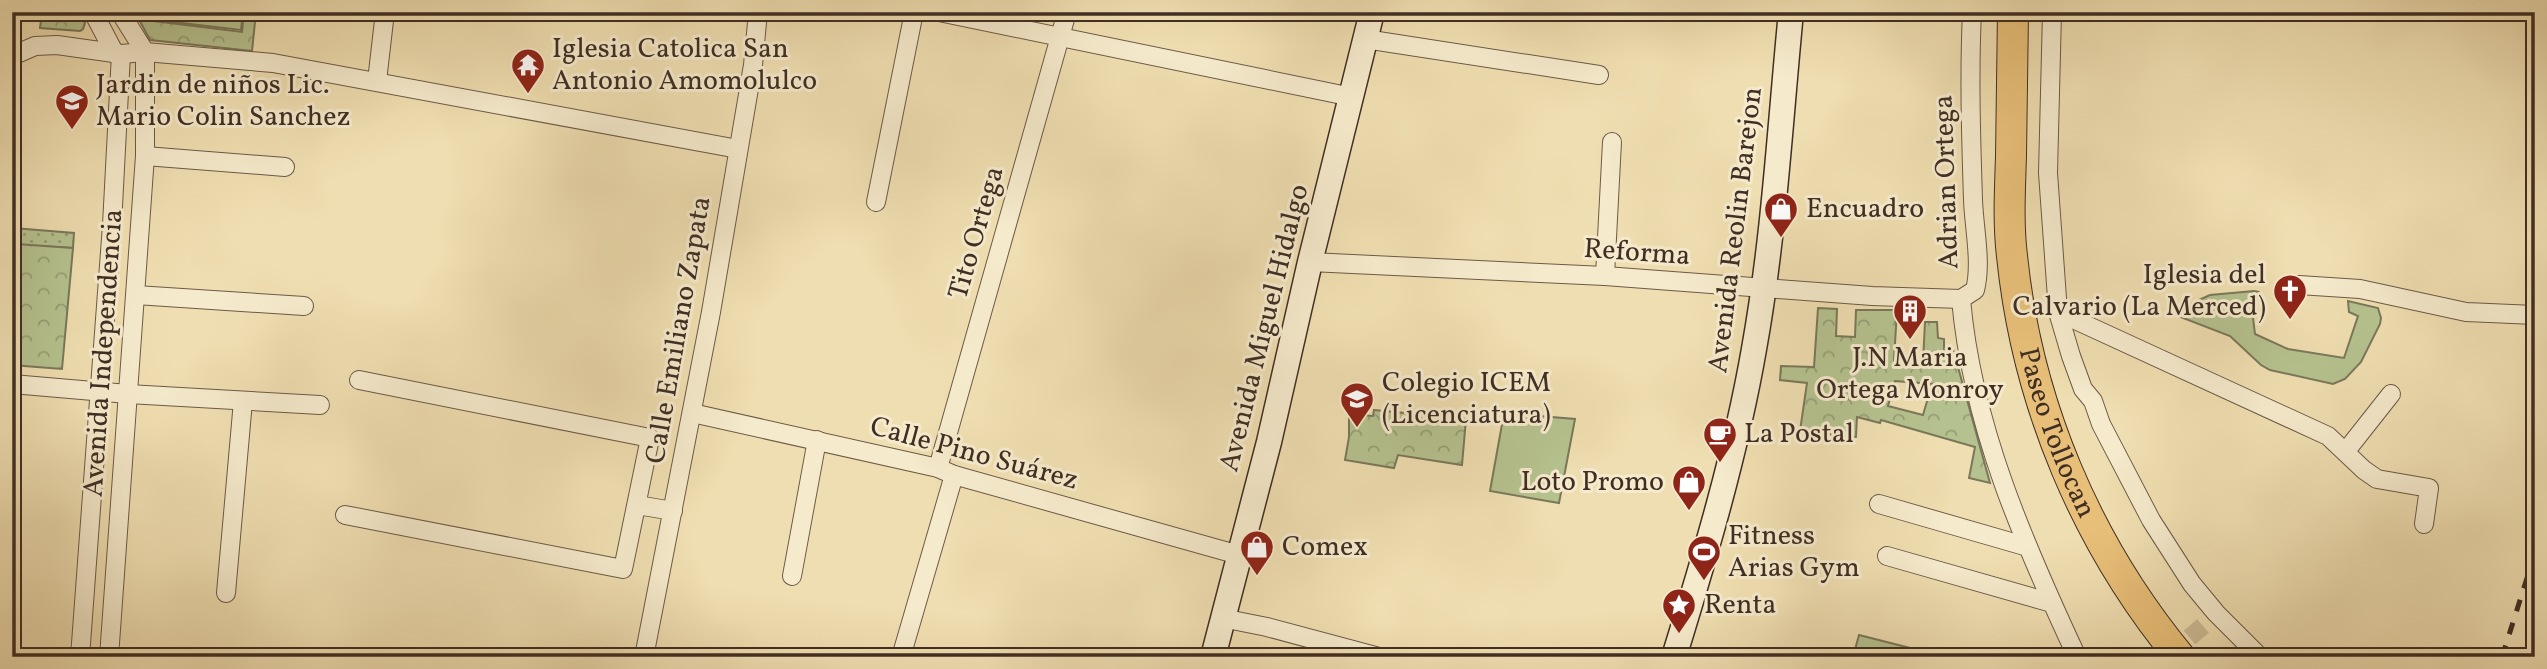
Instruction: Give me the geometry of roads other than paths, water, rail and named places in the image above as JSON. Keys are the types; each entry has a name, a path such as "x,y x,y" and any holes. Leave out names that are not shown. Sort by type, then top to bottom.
{"highway":[{"name":"Paseo Tollocan","path":"2013,12 2010,209 2012,254 2024,336 2034,377 2061,456 2096,531 2139,603 2180,657"}],"main road":[{"name":"Avenida Miguel Hidalgo","path":"1213,657 1269,442 1372,12"},
{"name":"Avenida Reolin Barejon","path":"1674,657 1730,458 1754,349 1764,288 1791,12"}],"street":[{"path":"12,16 20,12"},
{"path":"93,12 118,54"},
{"path":"120,12 145,52"},
{"path":"377,81 385,12"},
{"name":"Calle Emiliano Zapata","path":"644,657 692,413 753,65 758,12"},
{"path":"876,202 914,12"},
{"path":"939,12 1352,97"},
{"name":"Tito Ortega","path":"901,657 946,471 1067,12"},
{"name":"Adrian Ortega","path":"1972,12 1971,135 1975,238 1980,272 1975,290 1961,299 1974,389 1990,444 2028,547 2077,657"},
{"path":"2052,12 2048,173 2058,312 2083,389 2093,401 2101,424 2135,493 2192,584 2210,620 2260,657"},
{"path":"1365,39 1599,75"},
{"path":"12,56 35,46 57,45 118,54 145,52 273,63 738,149"},
{"name":"Avenida Independencia","path":"109,657 145,156 145,52"},
{"name":"Avenida Independencia","path":"80,657 112,225 118,54"},
{"path":"1605,276 1612,142"},
{"path":"145,156 285,167"},
{"path":"112,225 139,227"},
{"name":"Reforma","path":"1310,262 1605,276 1872,296 1961,299"},
{"path":"2299,285 2360,289 2466,312 2535,315"},
{"path":"136,295 304,306"},
{"path":"2058,312 2328,436 2377,479 2429,488 2424,524"},
{"path":"345,514 623,569 650,438 359,380"},
{"path":"12,384 320,405"},
{"path":"2346,451 2391,394"},
{"path":"226,593 243,401"},
{"name":"Calle Pino Suárez","path":"692,413 946,471 1239,555"},
{"path":"792,576 817,440"},
{"path":"1879,504 2028,547"},
{"path":"637,505 673,511"},
{"path":"1886,555 2052,603"},
{"path":"1222,618 1267,627 1379,657"}],"tunnel":[{"path":"2169,655 2203,626"}],"railway":[{"path":"2502,657 2535,553"}],"place":[{"name":"Iglesia Catolica San Antonio Amomolulco","path":"528,95"},
{"name":"Jardin de niños Lic. Mario Colin Sanchez","path":"72,131"},
{"name":"Encuadro","path":"1781,239"},
{"name":"Iglesia del Calvario (La Merced)","path":"2290,321"},
{"name":"J.N Maria Ortega Monroy","path":"1910,341"},
{"name":"Colegio ICEM (Licenciatura)","path":"1357,429"},
{"name":"La Postal","path":"1720,464"},
{"name":"Loto Promo","path":"1689,512"},
{"name":"Comex","path":"1257,577"},
{"name":"Fitness Arias Gym","path":"1704,582"},
{"name":"Renta","path":"1679,635"}]}
